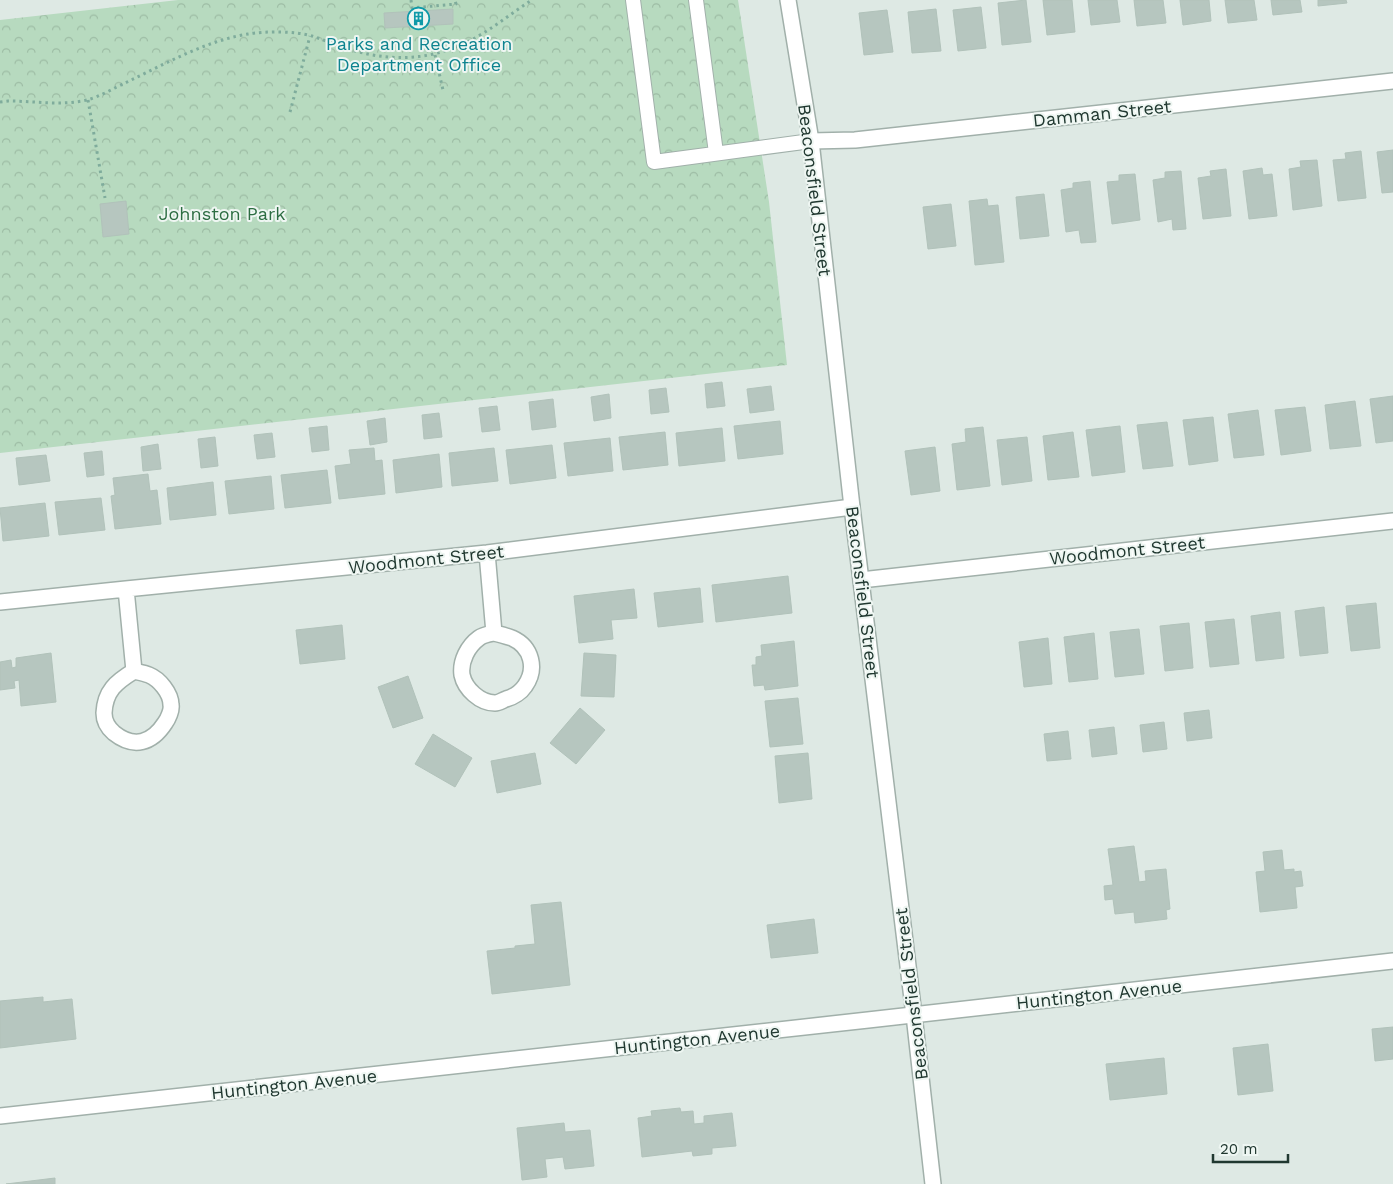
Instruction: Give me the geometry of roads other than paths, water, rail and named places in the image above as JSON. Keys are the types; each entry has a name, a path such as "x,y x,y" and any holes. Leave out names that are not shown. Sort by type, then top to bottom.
{"street":[{"name":"Beaconsfield Street","path":"788,0 810,141 933,1184"},
{"name":"Damman Street","path":"810,141 865,139 1393,81"},
{"name":"Woodmont Street","path":"0,602 487,553 852,507"},
{"name":"Woodmont Street","path":"862,580 1393,521"},
{"path":"487,553 494,632"},
{"path":"126,588 134,671"},
{"path":"494,632 514,639 526,649 532,660 531,675 524,688 511,698 496,703 481,700 471,691 462,676 463,661 470,647 480,638 494,632"},
{"path":"134,671 149,675 160,683 167,692 171,705 167,720 158,733 147,741 132,742 120,738 110,730 104,720 105,702 111,690 119,680 134,671"},
{"name":"Huntington Avenue","path":"0,1116 1393,961"}],"lane":[{"path":"633,0 654,162 810,141"},
{"path":"696,0 716,154"}],"place":[{"name":"Parks and Recreation Department Office","path":"419,18"}],"park label":[{"name":"Johnston Park","path":"222,213"}]}
